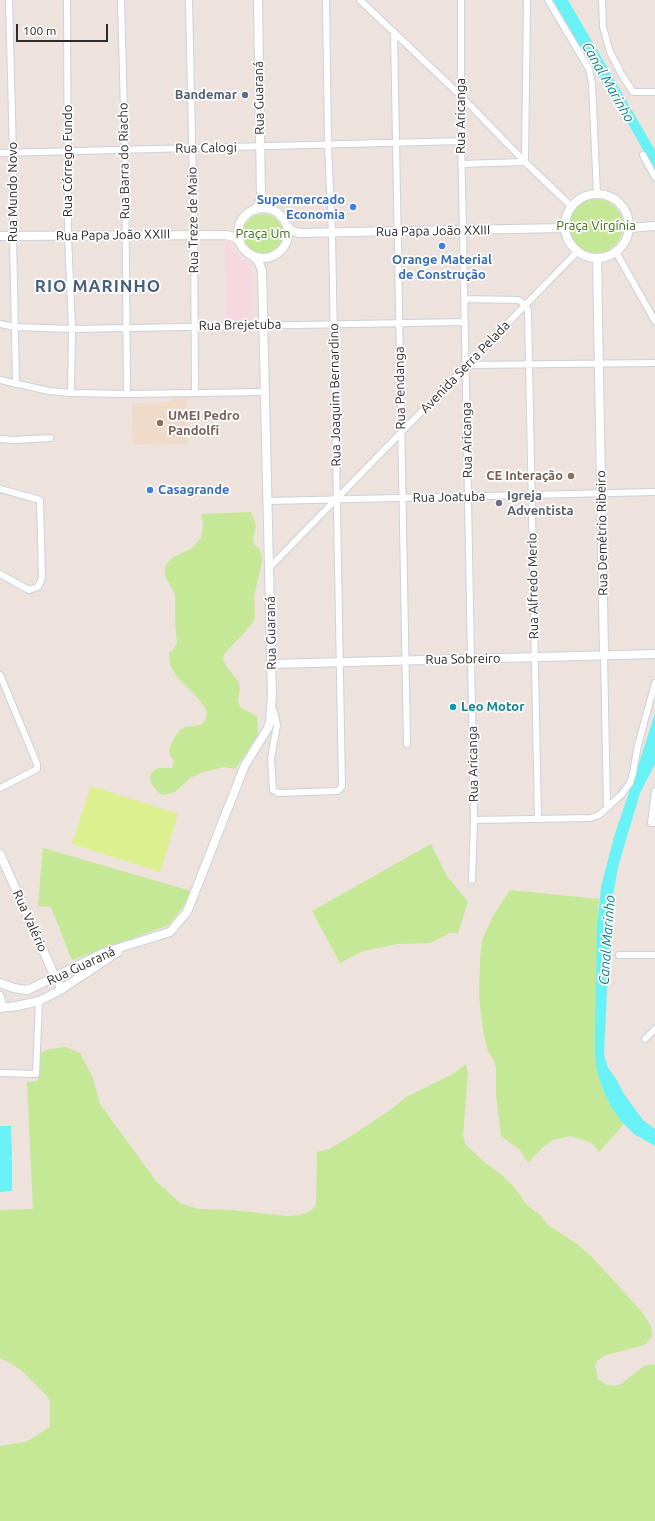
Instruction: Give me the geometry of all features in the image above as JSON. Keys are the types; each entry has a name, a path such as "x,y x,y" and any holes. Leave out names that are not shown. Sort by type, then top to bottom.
{"street":[{"name":"Rua Mundo Novo","path":"9,0 13,153 16,384"},
{"name":"Rua Córrego Fundo","path":"67,0 68,236 72,329 71,393"},
{"name":"Rua Barra do Riacho","path":"122,0 127,394"},
{"name":"Rua Treze de Maio","path":"189,0 194,234 195,393"},
{"name":"Rua Guaraná","path":"258,0 261,196 263,203 268,209"},
{"name":"Rua Joaquim Bernardino","path":"272,707 277,725 271,758 273,790 278,793 337,792 340,790 342,786 340,662 326,0"},
{"path":"360,0 461,96 525,162 571,206"},
{"name":"Rua Aricanga","path":"461,0 461,164 465,299 474,820 472,880"},
{"path":"525,162 526,0"},
{"path":"548,0 585,61 591,76 598,194"},
{"path":"602,0 603,27 610,52 622,75 633,92 655,92"},
{"name":"Rua Pendanga","path":"394,32 407,744"},
{"name":"Rua Calogi","path":"0,153 461,141"},
{"path":"643,155 655,177"},
{"path":"461,164 525,162"},
{"path":"598,194 612,198 622,206 627,216 629,228 625,241 616,252 607,257 597,258 585,256 577,252 568,241 564,228 566,216 571,206 583,197 598,194"},
{"name":"Rua Guaraná","path":"255,210 259,204 261,196"},
{"path":"262,274 266,264 281,251 287,241 288,233 286,225 280,216 268,209 255,210 245,216 240,226 238,234 240,242 244,249 253,256 264,258 274,256"},
{"name":"Rua Papa João XXIII","path":"286,225 293,232 302,233 564,228"},
{"path":"226,235 240,226"},
{"path":"629,228 655,226"},
{"name":"Rua Papa João XXIII","path":"287,241 294,235 302,233"},
{"name":"Rua Papa João XXIII","path":"0,236 194,234 226,235 231,236 240,242"},
{"name":"Avenida Serra Pelada","path":"269,568 577,252"},
{"path":"616,252 655,321"},
{"name":"Rua Guaraná","path":"26,990 102,953 170,932 187,912 245,765 268,728 272,707 262,274 260,264 253,256"},
{"name":"Rua Demétrio Ribeiro","path":"597,258 607,808"},
{"path":"465,299 518,300 525,305"},
{"name":"Rua Alfredo Merlo","path":"525,305 528,312 538,819"},
{"name":"Rua Brejetuba","path":"0,324 15,327 72,329 465,322"},
{"path":"466,366 655,363"},
{"path":"0,380 49,391 71,393 127,394 265,392"},
{"path":"0,439 50,438"},
{"path":"0,489 40,500 42,578 34,590 29,590 0,574"},
{"name":"Rua Joatuba","path":"268,501 655,492"},
{"name":"Rua Sobreiro","path":"271,664 655,654"},
{"path":"0,675 37,764 37,769 0,788"},
{"path":"474,820 593,817 599,815 624,792 632,778 638,745 655,682"},
{"path":"653,823 655,791"},
{"name":"Rua Valério","path":"0,854 55,977 62,989"},
{"name":"Rua Guaraná","path":"2,1008 39,1002 62,989 113,955 136,943"},
{"path":"619,955 655,955"},
{"path":"0,983 26,990 27,999 25,1005"},
{"path":"0,995 2,1008"},
{"path":"0,1073 36,1074 39,1002"},
{"path":"645,1039 655,1029"}],"shaded area":[{"path":"225,243 230,243 239,256 252,264 252,320 226,320"},
{"name":"UMEI Pedro Pandolfi","path":"172,398 187,398 188,444 133,445 132,403 172,402"}],"green space":[{"name":"Praça Virgínia","path":"596,199 606,201 615,207 621,216 623,226 621,236 615,245 606,251 596,253 586,251 577,245 571,236 569,226 571,216 577,207 586,201"},
{"name":"Praça Um","path":"263,214 271,216 277,220 281,226 283,234 281,242 277,248 271,252 263,254 255,252 249,248 245,242 243,234 245,226 249,220 255,216"},
{"path":"251,512 256,526 253,538 254,545 259,548 262,555 262,562 254,596 255,616 253,622 225,653 223,659 226,666 238,681 240,688 238,701 240,707 257,716 258,735 235,769 224,767 203,772 190,778 175,792 164,795 160,794 151,784 150,777 153,771 159,768 172,768 174,761 170,755 169,748 176,735 180,730 186,727 200,725 205,721 207,715 205,708 197,697 177,677 170,665 169,652 174,649 177,642 175,594 165,576 165,569 167,563 172,558 192,548 201,538 203,524 201,514"},
{"path":"91,786 178,814 160,872 72,844"},
{"path":"431,844 447,876 468,902 458,933 450,933 430,943 397,944 363,951 340,963 312,911"},
{"path":"43,848 191,891 189,899 169,925 72,960 51,907 38,906"},
{"path":"510,890 599,899 597,1071 610,1105 624,1124 599,1152 592,1143 571,1136 553,1140 542,1148 528,1163 520,1150 501,1136 496,1095 496,1067 488,1051 483,1030 479,996 480,961 482,940 492,918"},
{"path":"65,1047 80,1053 93,1078 100,1104 156,1181 180,1203 198,1209 232,1210 287,1216 300,1215 311,1211 316,1205 317,1152 329,1149 345,1140 389,1111 406,1097 453,1074 466,1064 468,1072 463,1136 466,1145 484,1162 503,1176 515,1188 526,1204 541,1216 548,1225 577,1244 593,1258 641,1311 651,1326 652,1336 645,1345 606,1355 597,1361 595,1365 598,1379 607,1385 614,1386 621,1384 644,1366 655,1364 655,1521 0,1521 0,1446 26,1442 50,1427 50,1401 22,1371 0,1358 0,1210 33,1209 27,1082 38,1081 40,1053 47,1050"}],"water":[{"name":"Canal Marinho","path":"553,0 568,0 655,150 655,171 625,118 595,72"},
{"name":"Canal Marinho","path":"655,713 655,764 640,793 618,867 611,907 604,1054 608,1068 615,1077 624,1094 643,1120 655,1129 655,1146 634,1134 621,1121 610,1105 597,1071 595,1035 597,926 601,887 614,837"},
{"path":"0,1126 11,1126 12,1158 8,1159 12,1159 12,1191 0,1192"}],"place":[{"name":"Bandemar","path":"245,95"},
{"name":"Supermercado Economia","path":"353,207"},
{"name":"Orange Material de Construção","path":"442,246"},
{"name":"UMEI Pedro Pandolfi","path":"160,423"},
{"name":"CE Interação","path":"571,476"},
{"name":"Casagrande","path":"150,490"},
{"name":"Igreja Adventista","path":"499,503"},
{"name":"Leo Motor","path":"453,707"}],"district":[{"name":"RIO MARINHO","path":"98,286"}]}
